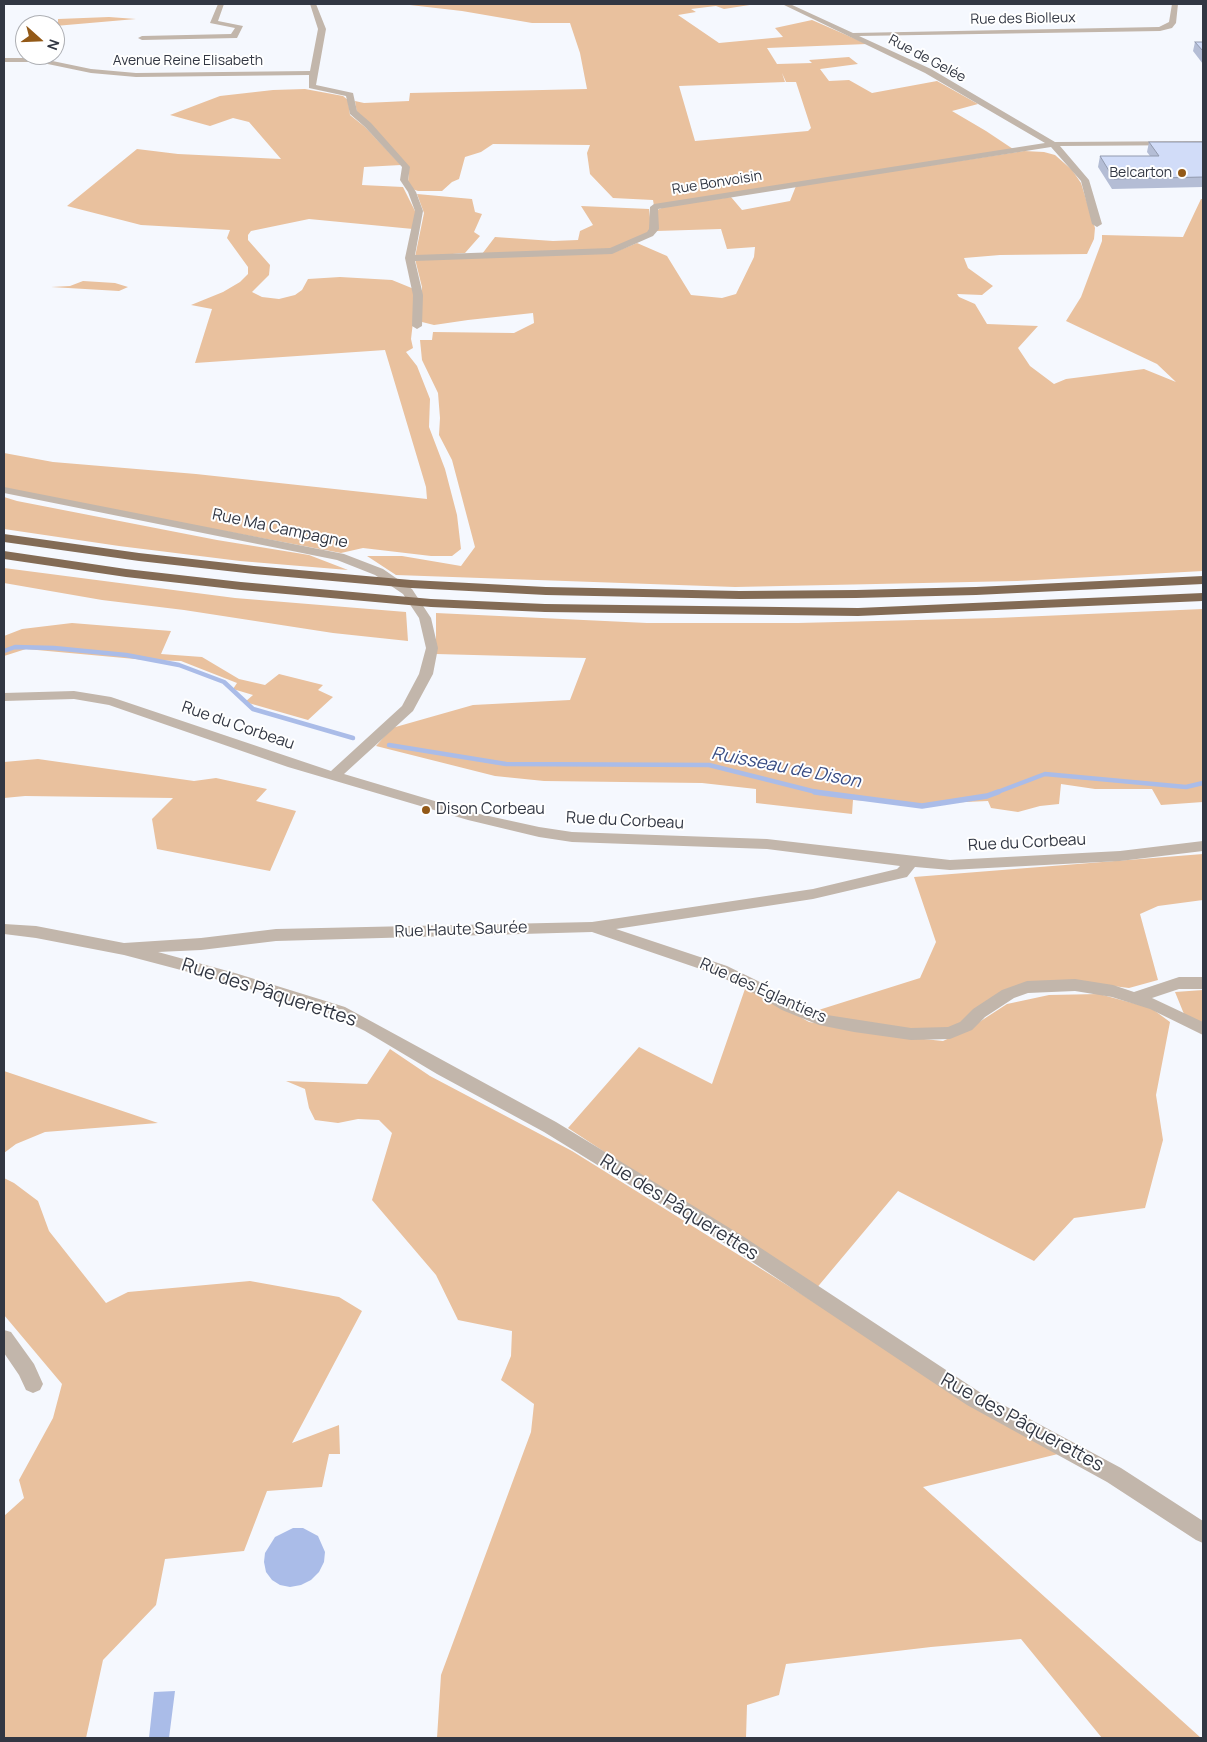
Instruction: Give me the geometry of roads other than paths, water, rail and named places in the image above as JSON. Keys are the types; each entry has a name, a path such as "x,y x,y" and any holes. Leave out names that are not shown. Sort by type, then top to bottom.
{"highway":[{"path":"4,538 139,557 350,579 411,584 604,592 837,594 976,591 1203,580"},
{"path":"4,555 126,573 355,597 431,603 630,611 858,612 1203,597"}],"street":[{"path":"142,38 234,36 240,26 214,23 221,4"},
{"path":"313,4 322,29 312,73 312,86 350,95 353,112 368,125 406,167 404,180 412,192 419,211 410,258 418,295 417,326"},
{"name":"Rue de Gelée","path":"785,4 928,71 1053,144"},
{"name":"Rue des Biolleux","path":"852,34 1160,29 1172,23 1176,4"},
{"name":"Avenue Reine Elisabeth","path":"4,60 38,60 91,71 136,75 312,73"},
{"path":"1053,144 1203,143"},
{"path":"1053,144 1085,180 1097,224"},
{"name":"Rue Bonvoisin","path":"410,258 612,251 650,234 654,229 654,207 1053,144"},
{"name":"Rue Ma Campagne","path":"4,490 340,557 379,572 408,592 425,618 432,648 426,674 408,708 334,776"},
{"name":"Rue du Corbeau","path":"4,697 74,695 111,701 293,764 473,818 555,835 624,840 768,844 911,862 950,864 1120,856 1203,846"},
{"name":"Rue Haute Saurée","path":"4,929 36,932 124,949 201,944 276,935 592,927 813,894 902,873 911,862"},
{"name":"Rue des Églantiers","path":"592,927 721,970 788,1006 825,1021 911,1034 950,1033 966,1026 979,1013 1008,994 1027,988 1075,985 1113,991 1156,1005 1203,1029"},
{"name":"Rue des Pâquerettes","path":"124,949 235,979 338,1011 371,1026 443,1069 550,1128 734,1240 974,1399 1114,1475 1203,1533"},
{"path":"1133,998 1179,983 1203,983"},
{"path":"4,1338 27,1370 33,1384"}],"water":[{"path":"293,1528 303,1528 318,1536 325,1552 324,1562 319,1572 311,1580 301,1585 290,1587 280,1585 272,1580 266,1572 264,1562 265,1553 275,1537"},
{"path":"175,1691 169,1738 149,1738 154,1692"}],"waterway":[{"name":"Ruisseau de Dison","path":"4,651 15,647 54,648 126,655 179,665 224,682 253,709 353,738"},
{"name":"Ruisseau de Dison","path":"389,745 506,764 709,765 817,792"},
{"name":"Ruisseau de Dison","path":"995,793 1045,774 1186,787 1203,783"},
{"name":"Ruisseau de Dison","path":"817,792 922,806 987,796 998,792"}],"place":[{"name":"Belcarton","path":"1182,173"},
{"name":"Dison Corbeau","path":"426,810"}]}
